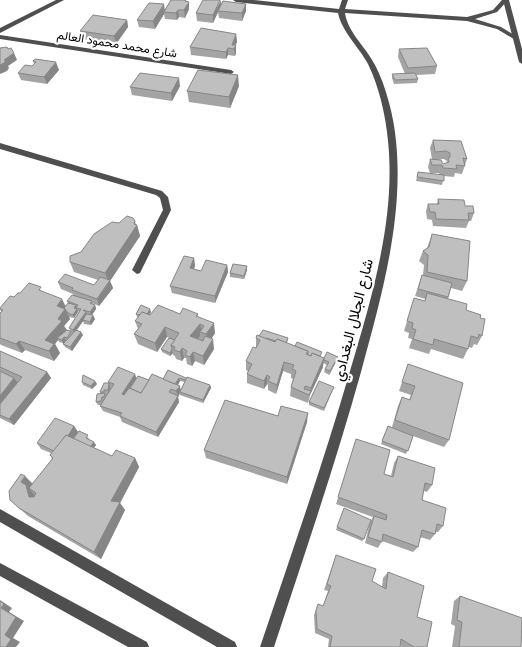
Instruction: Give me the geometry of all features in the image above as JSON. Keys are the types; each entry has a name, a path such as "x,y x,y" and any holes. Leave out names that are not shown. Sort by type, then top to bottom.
{"street":[{"path":"0,31 61,0"},
{"path":"236,0 340,11 467,19 499,28 516,38"},
{"path":"340,11 344,0"},
{"path":"467,19 489,14 497,10 506,0"},
{"path":"506,0 522,62"},
{"name":"شارع الجلال البغدادي","path":"268,647 335,443 369,324 385,252 394,190 392,140 381,88 371,64 343,22 340,11"},
{"name":"شارع محمد محمود العالم","path":"0,37 231,72"},
{"path":"0,146 164,197 167,210 137,270"},
{"path":"0,515 230,647"},
{"path":"0,569 142,647"}],"building":[{"path":"171,0 185,0 189,2 184,10 178,10 176,13 164,12"},
{"path":"203,0 220,0 213,15 196,13"},
{"path":"223,1 246,4 242,13 218,11"},
{"path":"149,3 164,4 153,21 137,20"},
{"path":"93,15 127,20 114,36 80,31"},
{"path":"201,28 236,34 232,45 236,45 234,49 228,48 226,52 190,47"},
{"path":"7,47 8,49 11,48 14,53 0,65 0,48"},
{"path":"427,48 437,66 408,68 399,49"},
{"path":"35,59 56,62 44,77 18,73 25,65 32,66 36,62 33,61"},
{"path":"198,70 238,75 229,97 187,91"},
{"path":"140,73 179,78 171,93 130,87"},
{"path":"415,73 418,79 395,80 392,74"},
{"path":"433,140 461,141 467,159 463,158 465,166 456,165 457,169 443,168 442,165 432,165 430,159 441,160 443,164 449,162 448,158 450,157 450,153 446,151 435,152"},
{"path":"418,172 444,175 444,181 417,177"},
{"path":"438,199 464,200 465,206 473,206 474,213 468,213 469,220 436,219 435,212 430,212 428,204 439,204"},
{"path":"127,216 133,218 134,224 137,225 105,273 70,262 70,256 81,252 94,234 112,222 119,223"},
{"path":"432,234 470,241 467,281 427,272 428,255 423,251 429,247"},
{"path":"184,256 194,258 190,268 201,271 206,260 227,265 215,296 170,286"},
{"path":"233,264 247,266 244,276 230,273"},
{"path":"65,274 94,285 100,277 110,280 97,299 72,290 73,288 58,282"},
{"path":"422,275 452,283 448,297 418,289"},
{"path":"29,283 41,287 39,290 62,299 57,306 65,309 58,319 62,321 45,340 54,344 49,351 19,341 16,344 0,338 0,313 3,310 0,308 10,296 14,297 20,293"},
{"path":"427,293 467,304 466,310 481,315 480,318 485,319 482,336 479,334 478,338 471,336 468,349 434,339 433,345 413,339 416,330 412,328 413,323 407,321 414,298 425,301"},
{"path":"72,295 92,301 90,303 95,305 90,312 83,310 86,312 73,330 69,328 81,309 76,308 78,305 67,301"},
{"path":"68,303 76,305 74,308 77,309 73,315 64,308"},
{"path":"141,305 150,309 147,314 142,312 139,315 136,314"},
{"path":"158,305 180,314 183,308 198,314 196,316 214,323 206,334 200,332 204,326 200,324 190,336 203,341 205,336 213,339 203,356 193,352 190,357 185,355 187,351 182,348 180,352 174,350 175,347 171,345 179,333 165,327 155,343 134,334 142,324 135,321 142,312 150,315"},
{"path":"86,314 93,315 90,322 83,320"},
{"path":"67,330 71,331 67,338 64,337 62,340 57,338"},
{"path":"76,330 81,332 70,347 63,344"},
{"path":"263,330 288,338 286,343 277,339 276,341 259,336"},
{"path":"257,335 275,342 277,339 308,351 306,354 311,356 312,353 324,358 311,388 305,386 304,389 311,391 309,395 291,387 296,371 292,369 294,365 284,362 277,385 268,381 270,377 267,375 264,381 247,374 252,364 246,361 253,347 256,348 260,340 256,338"},
{"path":"169,338 175,340 171,345 170,353 161,349"},
{"path":"297,342 322,352 320,356 312,353 311,356 308,355 308,351 295,346"},
{"path":"0,351 47,372 9,419 0,415 0,404 22,377 0,367"},
{"path":"327,352 338,357 330,371 325,369 329,362 324,360"},
{"path":"408,364 463,383 449,440 395,420 402,397 410,400 415,386 402,382"},
{"path":"118,367 135,374 122,394 124,395 129,388 141,393 152,374 180,386 176,391 171,389 169,392 178,396 156,432 120,416 122,413 100,406 114,384 108,382"},
{"path":"168,370 186,378 186,380 179,378 175,384 163,379"},
{"path":"0,371 14,378 0,396"},
{"path":"83,375 95,381 91,386 82,382"},
{"path":"138,376 149,380 141,393 130,388"},
{"path":"187,377 210,385 203,400 180,392"},
{"path":"319,381 334,387 324,408 309,402"},
{"path":"104,383 109,383 108,390 100,392"},
{"path":"105,393 101,401 96,402 97,394"},
{"path":"225,400 278,416 281,406 308,413 287,477 204,450"},
{"path":"55,418 74,426 68,436 66,435 54,451 37,443"},
{"path":"388,426 413,436 408,451 382,441"},
{"path":"79,431 88,435 86,438 94,442 90,447 73,439"},
{"path":"66,435 112,456 116,450 135,458 111,501 120,502 94,552 19,508 10,500 9,491 21,474 25,476 21,482 26,485 29,497 34,497 36,493 29,488 53,458 50,455"},
{"path":"356,439 390,450 384,474 393,477 398,456 435,468 432,485 425,483 422,500 446,508 443,526 437,524 435,534 422,530 418,547 383,534 382,542 368,537 374,516 386,520 387,515 338,497"},
{"path":"344,508 371,520 364,539 337,527"},
{"path":"336,555 376,569 372,581 386,589 388,572 424,586 417,617 432,622 427,647 414,647 401,639 400,647 330,647 332,636 317,629 316,610 318,604 323,606 331,586 327,584"},
{"path":"460,596 522,618 521,647 459,647 462,622 457,620"},
{"path":"0,601 4,604 1,608 16,617 5,635 11,639 6,647 0,647"}]}
